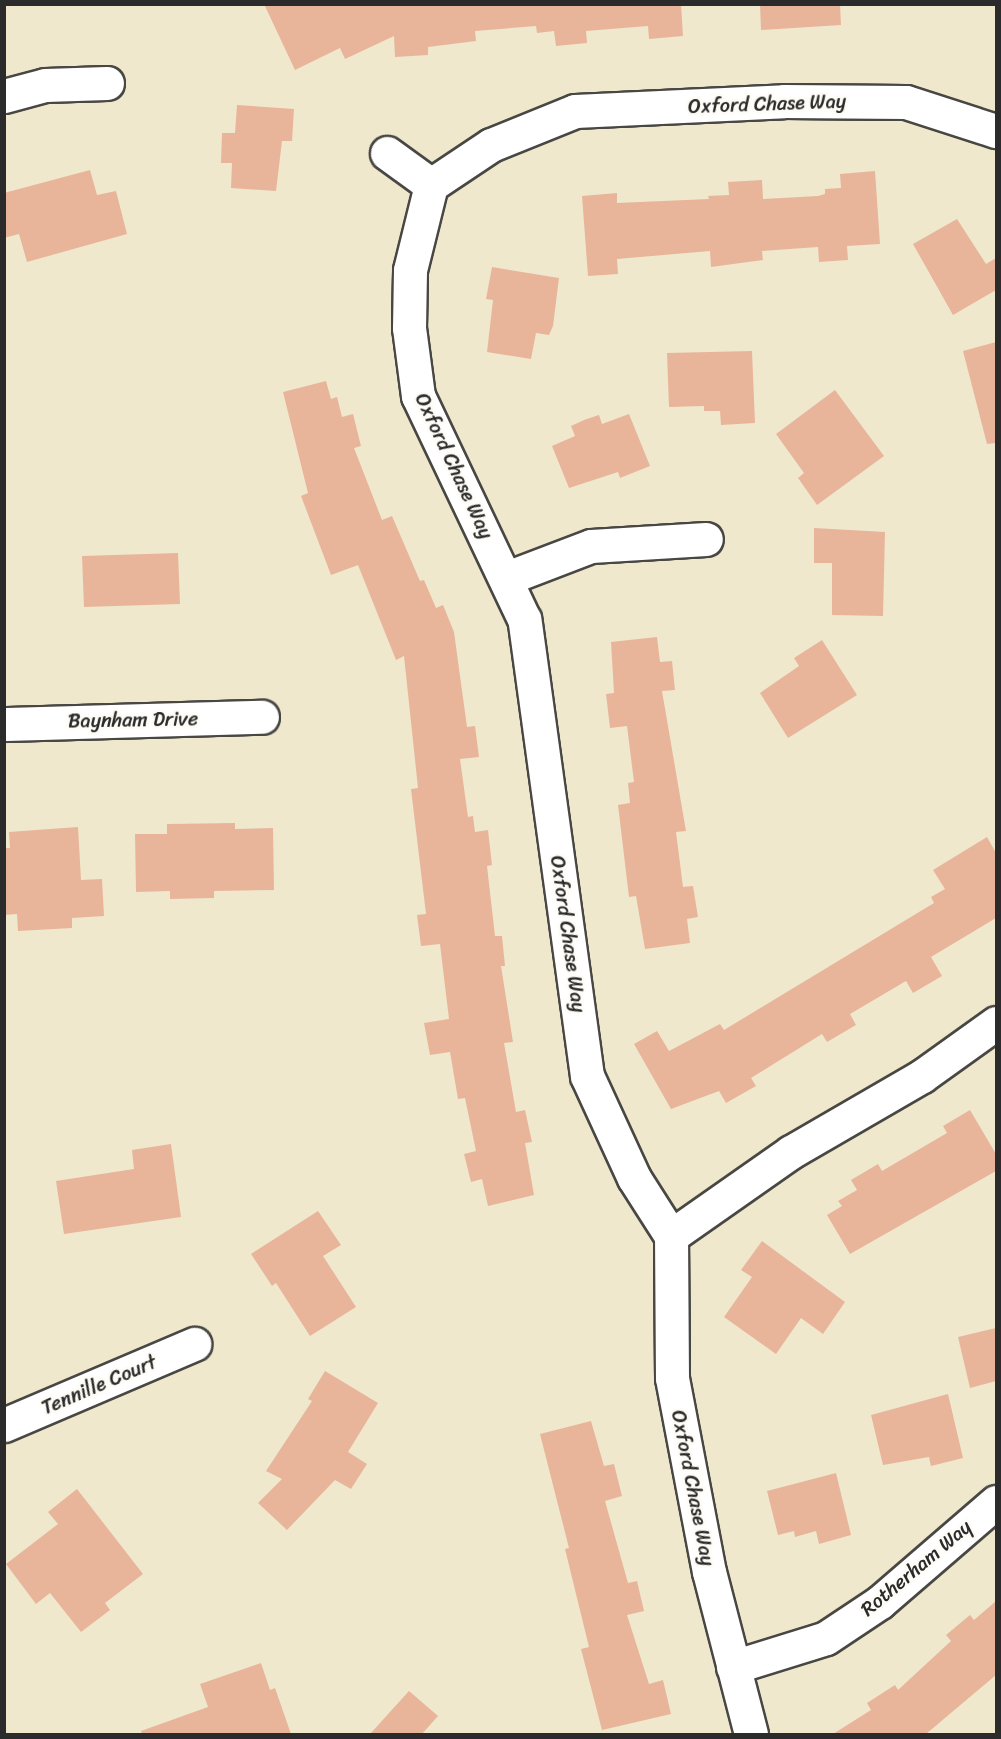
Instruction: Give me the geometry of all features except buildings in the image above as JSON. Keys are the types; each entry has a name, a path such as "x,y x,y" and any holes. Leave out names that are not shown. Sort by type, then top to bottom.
{"street":[{"path":"4,96 45,84 107,83"},
{"name":"Oxford Chase Way","path":"751,1734 709,1572 672,1378 671,1236 634,1178 588,1076 524,619 507,578 418,396 409,328 410,270 432,185 491,145 575,111 784,101 906,102 996,131"},
{"path":"387,153 432,185"},
{"path":"507,578 591,546 706,538"},
{"name":"Baynham Drive","path":"4,724 262,717"},
{"path":"671,1236 791,1152 922,1076 996,1023"},
{"name":"Tennille Court","path":"4,1425 194,1344"},
{"name":"Rotherham Way","path":"733,1667 826,1638 880,1602 996,1502"}]}
